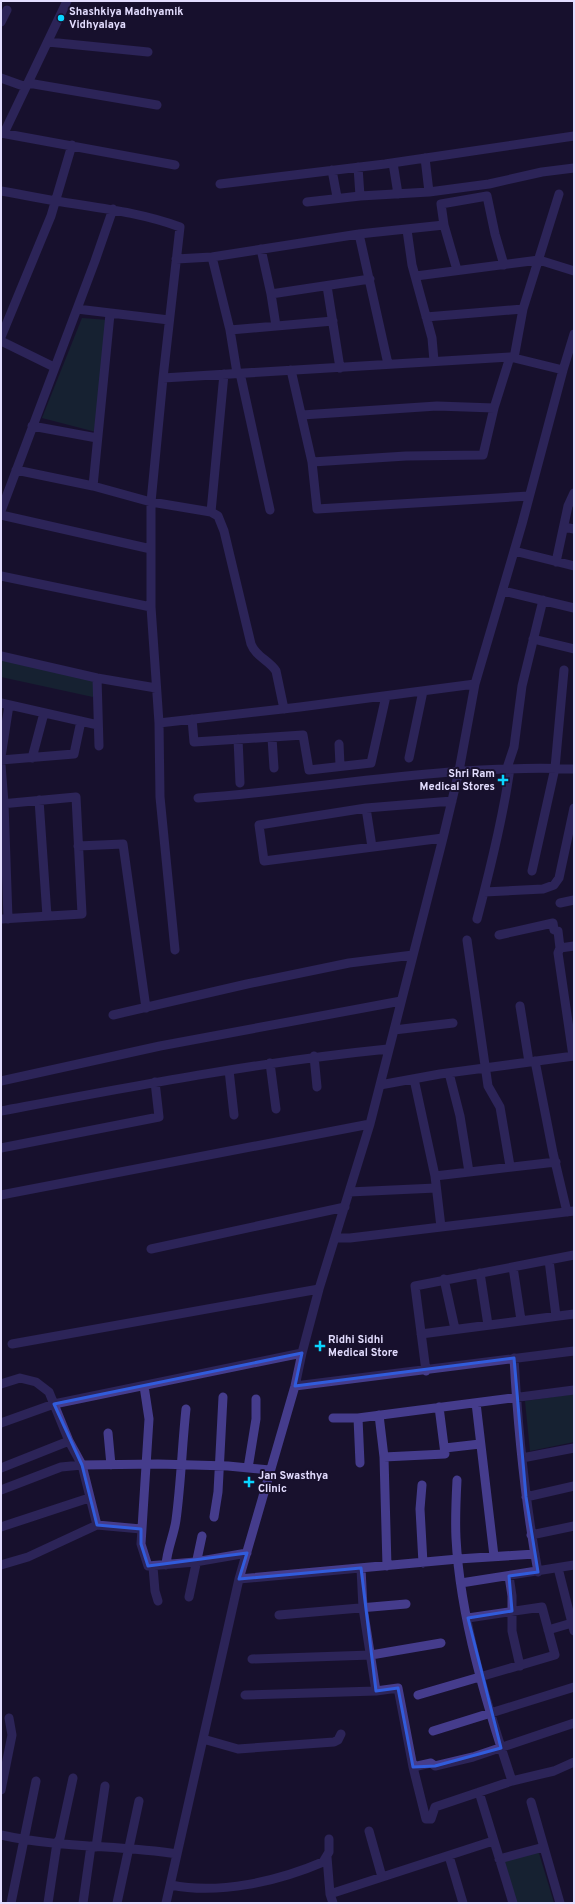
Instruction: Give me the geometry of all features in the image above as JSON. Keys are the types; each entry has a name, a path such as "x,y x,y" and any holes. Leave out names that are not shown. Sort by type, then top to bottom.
{"street":[{"path":"67,1 3,133 175,165"},
{"path":"1,22 7,10"},
{"path":"48,42 148,52"},
{"path":"1,78 27,85 157,105"},
{"path":"220,184 393,163 574,136"},
{"path":"1,337 56,201 72,145"},
{"path":"425,158 429,192"},
{"path":"393,163 398,194"},
{"path":"358,167 360,196"},
{"path":"307,202 360,196 429,192 488,184 542,172 574,168"},
{"path":"332,170 337,198"},
{"path":"1,191 113,209 160,220 180,228 163,378 152,502 151,549 151,607 159,723 160,797 175,950"},
{"path":"312,462 406,456 483,455 494,408 512,357 523,309 559,194"},
{"path":"457,270 444,225 441,204 487,196 495,234 504,265"},
{"path":"1,511 113,209"},
{"path":"176,259 212,257 360,234 444,225"},
{"path":"407,230 412,265 432,338 434,361"},
{"path":"360,234 388,364"},
{"path":"260,249 272,294 276,326"},
{"path":"212,257 230,330 270,510"},
{"path":"416,276 539,260 574,271"},
{"path":"272,294 370,279"},
{"path":"327,286 340,368"},
{"path":"77,309 169,320"},
{"path":"426,317 523,309"},
{"path":"93,486 110,314"},
{"path":"230,330 332,321"},
{"path":"166,1903 239,1579 295,1386 302,1353 320,1289 370,1124 452,801 475,684 503,591 574,334"},
{"path":"1,342 54,367"},
{"path":"163,378 512,357 563,370"},
{"path":"291,370 312,462 316,509 529,496"},
{"path":"211,512 224,374"},
{"path":"302,415 437,406 494,408"},
{"path":"32,426 97,438"},
{"path":"16,470 93,486 152,502 211,512 218,516 221,520 251,644 258,655 276,670 284,709"},
{"path":"556,562 568,506 574,493"},
{"path":"1,515 151,549"},
{"path":"564,527 574,529"},
{"path":"514,551 574,566"},
{"path":"1,576 151,607"},
{"path":"503,591 574,608"},
{"path":"477,919 507,792 508,768 514,747 522,686 543,600"},
{"path":"533,639 574,649"},
{"path":"1,656 97,678 156,688"},
{"path":"532,871 555,768 564,670"},
{"path":"97,678 99,746"},
{"path":"159,723 284,709 475,684"},
{"path":"409,758 423,691"},
{"path":"192,719 194,742 303,735 309,770 340,765 371,763 386,696"},
{"path":"81,721 74,754 32,758 1,758 5,704 98,724"},
{"path":"32,758 44,713"},
{"path":"272,738 274,768"},
{"path":"238,739 240,783"},
{"path":"339,744 340,765"},
{"path":"1,765 4,919 82,914 76,797 2,804"},
{"path":"198,798 459,770 508,768 574,769"},
{"path":"39,800 47,916"},
{"path":"443,838 264,861 259,825 366,808 452,801"},
{"path":"366,808 372,847"},
{"path":"484,892 543,889 554,885 559,878 574,808"},
{"path":"78,846 123,844 146,1008"},
{"path":"560,903 574,900"},
{"path":"380,1085 449,1073 573,1056 569,1000 558,953 560,948 558,931 554,930 553,923 499,935"},
{"path":"466,940 489,1090 496,1098 500,1107 510,1166"},
{"path":"560,948 574,946"},
{"path":"113,1015 247,984 325,968 413,955"},
{"path":"1,1081 160,1046 401,1001"},
{"path":"335,1238 350,1238 571,1212 553,1153 520,1006"},
{"path":"394,1030 453,1024"},
{"path":"1,1111 155,1082 314,1056 388,1049"},
{"path":"314,1056 317,1087"},
{"path":"270,1064 276,1109"},
{"path":"229,1070 234,1115"},
{"path":"449,1073 460,1116 469,1172"},
{"path":"414,1079 435,1176 441,1227"},
{"path":"1,1148 159,1117 155,1082"},
{"path":"1,1195 370,1124"},
{"path":"435,1176 510,1166 556,1162"},
{"path":"349,1192 436,1188"},
{"path":"151,1249 345,1207"},
{"path":"426,1370 415,1286 444,1279 574,1255"},
{"path":"549,1260 556,1316"},
{"path":"513,1267 521,1320"},
{"path":"480,1273 488,1326"},
{"path":"444,1279 456,1329"},
{"path":"12,1344 320,1289"},
{"path":"421,1334 574,1314"},
{"path":"295,1386 574,1351"},
{"path":"1,1423 54,1404 302,1353"},
{"path":"514,1358 516,1398 526,1497 538,1572"},
{"path":"1,1384 20,1378 36,1382 49,1392 69,1441 82,1465 89,1498 97,1525"},
{"path":"144,1386 149,1419 141,1544 148,1566 153,1567 195,1562 247,1553"},
{"path":"333,1418 358,1418 574,1390"},
{"path":"214,1517 218,1492 222,1397"},
{"path":"248,1468 256,1419 256,1399"},
{"path":"476,1403 494,1556"},
{"path":"384,1457 446,1454 439,1407"},
{"path":"166,1565 168,1549 176,1523 186,1408"},
{"path":"378,1415 384,1457 387,1566"},
{"path":"358,1418 360,1463"},
{"path":"108,1433 111,1464"},
{"path":"1,1468 69,1441"},
{"path":"445,1448 480,1444"},
{"path":"522,1458 574,1448"},
{"path":"1,1490 61,1467 82,1465 146,1464 219,1466 270,1470"},
{"path":"457,1480 456,1537 461,1583 490,1713 512,1781"},
{"path":"422,1485 420,1509 423,1563"},
{"path":"526,1497 574,1486"},
{"path":"1,1527 89,1498"},
{"path":"1,1565 28,1557 97,1525 141,1529"},
{"path":"531,1535 574,1526"},
{"path":"189,1597 195,1562 202,1536"},
{"path":"239,1579 458,1559 535,1554"},
{"path":"461,1583 538,1572 574,1565"},
{"path":"153,1567 155,1591 158,1601"},
{"path":"361,1568 363,1608 376,1691"},
{"path":"548,1630 573,1627 571,1603 558,1568"},
{"path":"510,1576 512,1631 520,1666"},
{"path":"280,1615 406,1604"},
{"path":"418,1695 555,1655 542,1607 468,1618"},
{"path":"252,1659 370,1655 441,1643"},
{"path":"433,1731 574,1687"},
{"path":"245,1695 376,1691 398,1688 413,1767 426,1819 432,1819 436,1806 512,1781 554,1771 574,1762"},
{"path":"1,1790 12,1735 9,1718"},
{"path":"413,1767 431,1763 435,1766 473,1757 574,1723"},
{"path":"203,1739 238,1748 258,1748 334,1742 338,1740 341,1734"},
{"path":"48,1903 57,1843 60,1838 73,1778"},
{"path":"11,1903 36,1781"},
{"path":"83,1903 105,1786"},
{"path":"478,1792 513,1903"},
{"path":"117,1903 139,1801"},
{"path":"531,1802 560,1903"},
{"path":"368,1831 382,1877"},
{"path":"1,1835 24,1840 128,1850 152,1850 177,1854"},
{"path":"329,1839 330,1845 327,1857 332,1899 382,1877 494,1841"},
{"path":"499,1859 544,1847"},
{"path":"449,1856 460,1902"},
{"path":"171,1885 185,1888 238,1886 313,1866 323,1862 327,1857"}],"highlighted area":[{"path":"302,1353 295,1386 514,1358 526,1497 538,1572 509,1576 512,1611 468,1618 501,1748 435,1766 413,1767 398,1688 376,1691 361,1568 239,1579 247,1553 148,1566 141,1544 141,1529 97,1525 82,1465 54,1404"}],"green space":[{"path":"82,318 108,320 96,432 42,418"},
{"path":"1,657 93,680 93,697 1,677"},
{"path":"574,1394 574,1442 530,1451 525,1401"},
{"path":"538,1850 554,1903 515,1903 504,1860"}],"place":[{"name":"Shashkiya Madhyamik Vidhyalaya","path":"61,18"},
{"name":"Shri Ram Medical Stores","path":"503,780"},
{"name":"Ridhi Sidhi Medical Store","path":"320,1346"},
{"name":"Jan Swasthya Clinic","path":"249,1482"}]}
